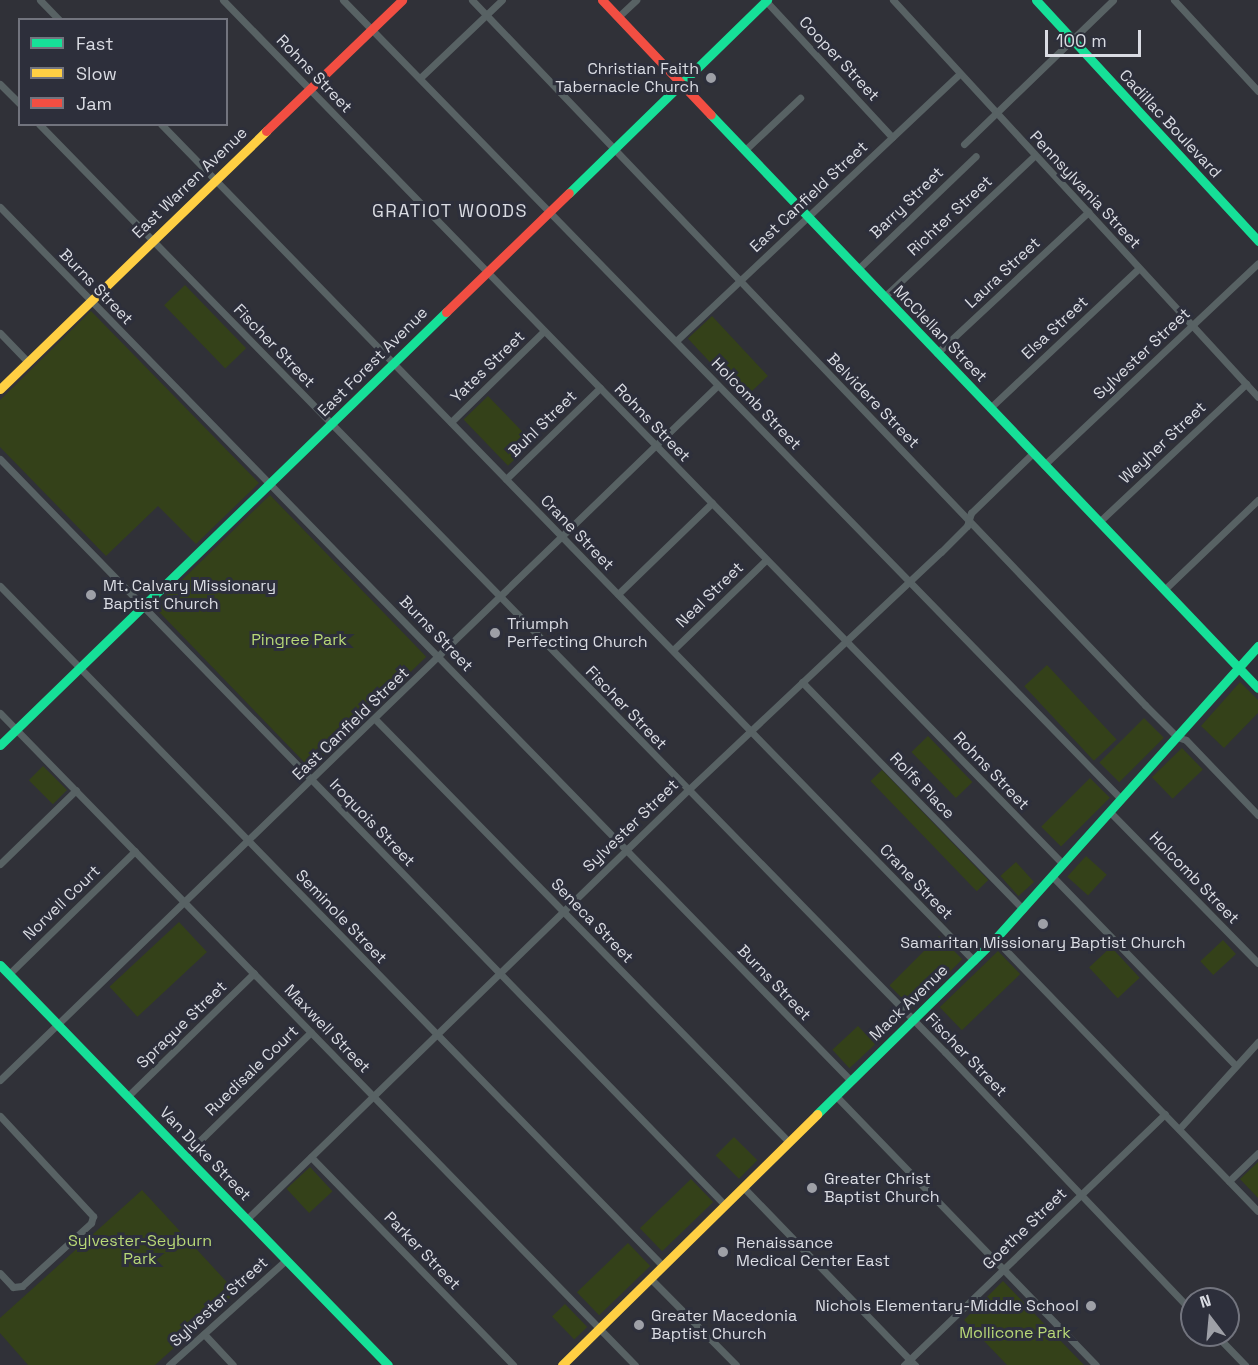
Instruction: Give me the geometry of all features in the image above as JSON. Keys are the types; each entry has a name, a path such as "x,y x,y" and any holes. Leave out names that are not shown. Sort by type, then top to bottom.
{"main road":[{"name":"East Warren Avenue","path":"0,389 308,88 402,0"},
{"name":"McClellan Street","path":"602,0 1258,688"},
{"name":"East Forest Avenue","path":"0,745 766,0"},
{"name":"Cadillac Boulevard","path":"1035,0 1258,241"},
{"name":"Mack Avenue","path":"562,1365 974,961 1258,646"},
{"name":"Van Dyke Street","path":"0,965 388,1365"}],"street":[{"path":"40,0 57,18"},
{"name":"Rohns Street","path":"223,0 1063,864"},
{"name":"Holcomb Street","path":"343,0 1121,799"},
{"name":"Belvidere Street","path":"472,0 1177,737 1186,740 1258,815"},
{"path":"420,78 502,0"},
{"path":"618,17 636,0"},
{"name":"Cooper Street","path":"766,0 892,137"},
{"name":"Pennsylvania Street","path":"893,0 1258,398"},
{"path":"964,144 1113,0"},
{"path":"1174,0 1258,91"},
{"name":"East Canfield Street","path":"676,341 960,73"},
{"path":"0,84 18,102"},
{"path":"744,150 800,98"},
{"name":"Fischer Street","path":"41,126 913,1020 1180,1299"},
{"name":"Crane Street","path":"163,126 974,961"},
{"name":"Richter Street","path":"884,297 1035,155"},
{"name":"Barry Street","path":"858,269 976,156"},
{"name":"Burns Street","path":"0,207 851,1081"},
{"name":"Laura Street","path":"938,353 1088,212"},
{"name":"Sylvester Street","path":"1044,465 1258,263"},
{"name":"Elsa Street","path":"990,408 1139,268"},
{"name":"Yates Street","path":"451,422 544,331"},
{"path":"0,333 28,362"},
{"name":"Weyher Street","path":"1099,522 1246,384"},
{"name":"East Canfield Street","path":"0,1080 186,904 718,385"},
{"name":"Buhl Street","path":"506,479 600,388"},
{"name":"Sylvester Street","path":"247,1219 687,790 964,528 971,513 1033,453"},
{"name":"Iroquois Street","path":"0,459 725,1205"},
{"path":"1164,591 1258,500"},
{"path":"618,594 712,503"},
{"name":"Neal Street","path":"673,650 766,560"},
{"name":"Seminole Street","path":"0,586 663,1266"},
{"name":"Rolfs Place","path":"802,682 1023,909"},
{"name":"Maxwell Street","path":"0,712 635,1365"},
{"name":"Seneca Street","path":"375,719 789,1142"},
{"path":"0,864 76,790"},
{"name":"Holcomb Street","path":"1110,812 1258,963"},
{"name":"Norvell Court","path":"9,974 135,851"},
{"path":"1052,876 1236,1066"},
{"path":"995,939 1258,1210"},
{"name":"Sprague Street","path":"128,1096 254,974"},
{"name":"Ruedisale Court","path":"185,1155 311,1032"},
{"path":"1179,1129 1258,1042"},
{"path":"836,1096 1096,1365"},
{"name":"Goethe Street","path":"910,1363 1003,1269 1165,1114"},
{"path":"0,1116 93,1216 91,1223 15,1287 0,1273"},
{"path":"1229,1181 1258,1153"},
{"name":"Parker Street","path":"311,1157 513,1365"},
{"path":"743,1187 910,1363"},
{"name":"Sylvester Street","path":"169,1365 286,1260"},
{"path":"650,1278 736,1365"},
{"path":"204,1334 233,1365"},
{"path":"1228,1347 1245,1365"}],"green space":[{"path":"185,285 246,348 225,368 164,305"},
{"path":"91,311 259,483 196,544 158,506 106,556 0,447 0,400"},
{"path":"712,316 768,376 744,398 688,339"},
{"path":"488,396 532,442 508,466 464,420"},
{"name":"Pingree Park","path":"270,495 426,657 310,769 154,607"},
{"path":"1047,665 1117,740 1094,761 1024,686"},
{"path":"1240,682 1258,700 1258,713 1224,748 1201,726"},
{"path":"1144,718 1164,738 1119,782 1099,763"},
{"path":"928,736 972,782 956,798 911,752"},
{"path":"1182,748 1203,770 1173,799 1152,777"},
{"path":"43,766 67,790 53,804 29,780"},
{"path":"882,770 988,880 977,891 870,781"},
{"path":"1090,778 1110,798 1061,847 1041,827"},
{"path":"1086,856 1107,875 1088,896 1067,877"},
{"path":"1016,862 1034,882 1018,896 1000,876"},
{"path":"179,922 207,952 137,1017 110,987"},
{"path":"939,936 962,959 913,1009 890,985"},
{"path":"1223,940 1236,954 1213,975 1200,961"},
{"path":"1111,947 1140,978 1118,998 1089,967"},
{"path":"998,951 1020,974 962,1030 940,1007"},
{"path":"858,1026 875,1044 849,1068 832,1050"},
{"path":"734,1137 757,1160 739,1179 716,1155"},
{"path":"1258,1162 1258,1198 1240,1179"},
{"path":"310,1167 333,1191 309,1213 287,1189"},
{"path":"691,1179 713,1202 662,1251 640,1228"},
{"name":"Sylvester-Seyburn Park","path":"142,1190 236,1292 155,1365 28,1365 0,1333 0,1318"},
{"path":"628,1243 650,1266 599,1315 577,1292"},
{"name":"Mollicone Park","path":"1003,1281 1084,1365 1007,1365 964,1320"},
{"path":"565,1304 587,1327 574,1340 552,1317"}],"traffic: fast":[{"path":"569,193 767,0"},
{"path":"1036,0 1258,241"},
{"path":"711,115 1258,688"},
{"path":"0,745 446,312"},
{"path":"817,1114 995,939 1258,646"},
{"path":"0,965 388,1365"}],"traffic: slow":[{"path":"0,389 266,131"},
{"path":"562,1365 817,1114"}],"traffic: jam":[{"path":"266,131 402,0"},
{"path":"602,0 711,115"},
{"path":"446,312 569,193"}],"place":[{"name":"Christian Faith Tabernacle Church","path":"711,78"},
{"name":"Mt. Calvary Missionary Baptist Church","path":"91,595"},
{"name":"Triumph Perfecting Church","path":"495,633"},
{"name":"Samaritan Missionary Baptist Church","path":"1043,924"},
{"name":"Greater Christ Baptist Church","path":"812,1188"},
{"name":"Renaissance Medical Center East","path":"723,1252"},
{"name":"Nichols Elementary-Middle School","path":"1091,1306"},
{"name":"Greater Macedonia Baptist Church","path":"639,1325"}],"district":[{"name":"GRATIOT WOODS","path":"450,211"}]}
